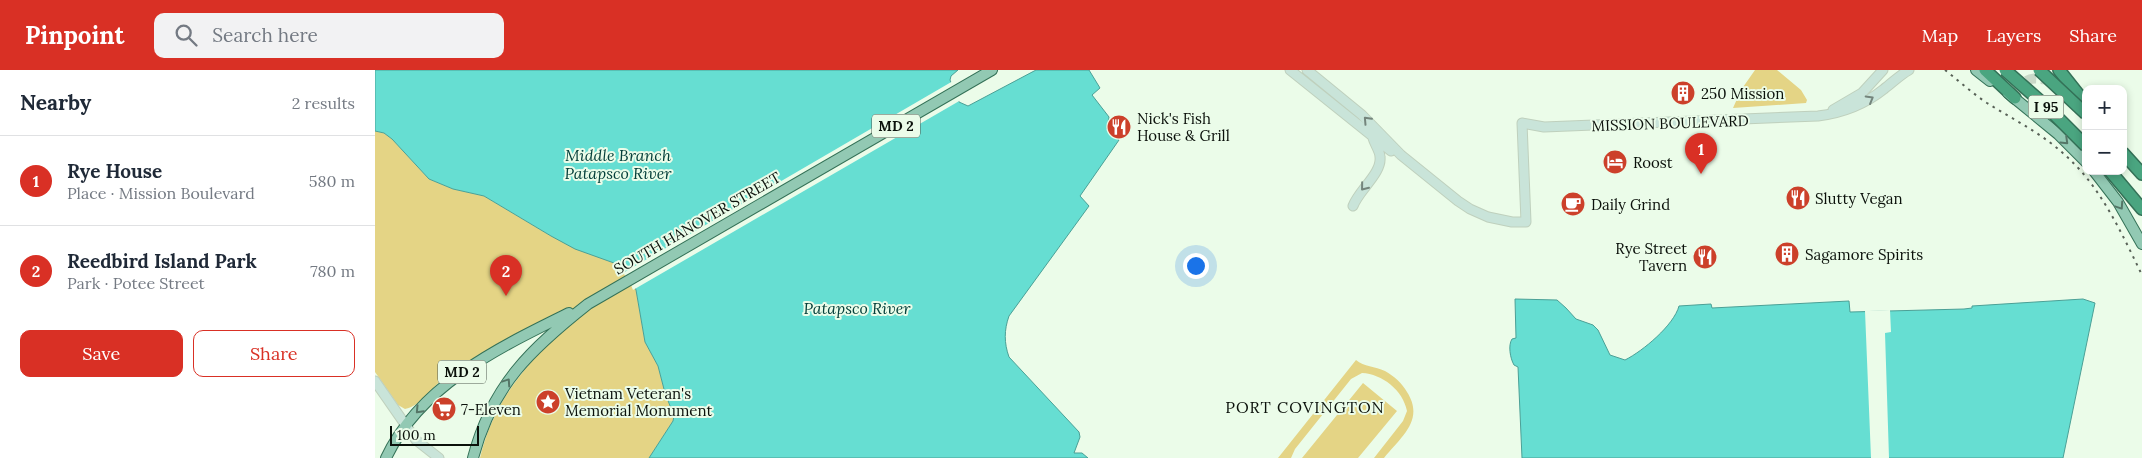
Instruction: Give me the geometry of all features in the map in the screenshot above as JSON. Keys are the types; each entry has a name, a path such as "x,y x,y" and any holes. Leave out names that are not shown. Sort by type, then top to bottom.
{"highway":[{"path":"1985,70 2016,95"},
{"name":"I 95","path":"2005,70 2047,107 2082,142"},
{"name":"I 95","path":"2039,70 2082,110"},
{"path":"2059,70 2082,99"},
{"path":"2127,157 2142,174"},
{"path":"2113,175 2142,209"}],"main road":[{"name":"SOUTH HANOVER STREET","path":"473,458 484,423 510,376 523,360 549,335 588,304 992,70"},
{"path":"1976,70 2016,95 2082,158"},
{"path":"2097,175 2121,207 2142,244"},
{"name":"MD 2","path":"386,458 405,426 431,398 464,371 530,332 588,304"}],"street":[{"path":"1290,70 1373,138 1390,151 1401,155"},
{"path":"1307,70 1362,115 1401,155"},
{"name":"MISSION BOULEVARD","path":"1818,116 1845,104 1862,93 1883,70"},
{"name":"MISSION BOULEVARD","path":"1401,155 1470,209 1497,220 1526,222 1522,123 1545,127 1818,116 1848,110 1872,97 1909,70"},
{"path":"1353,206 1357,196 1380,166 1380,157 1373,138"},
{"path":"375,381 416,440 439,458"}],"shaded area":[{"path":"1755,70 1777,70 1801,90 1807,100 1806,103 1733,108 1741,90"},
{"path":"375,131 384,133 392,139 429,179 453,189 484,196 551,236 614,263 631,278 636,290 645,342 658,366 665,393 674,416 673,421 649,458 480,458 486,438 501,403 522,373 562,330 553,316 470,360 444,378 426,396 411,407 405,409 398,405 375,372"},
{"path":"1356,360 1385,371 1398,380 1412,402 1412,420 1409,428 1384,458 1374,458 1403,421 1407,411 1401,396 1391,384 1377,376 1362,373 1351,379 1295,449 1291,458 1278,458"},
{"path":"1363,383 1397,411 1358,458 1302,458"}],"water":[{"name":"Patapsco River","path":"375,70 958,70 951,76 950,80 959,102 968,106 1036,70 1089,70 1100,88 1092,95 1109,117 1107,129 1119,140 1080,196 1089,206 1009,316 1005,336 1009,357 1079,432 1080,437 1074,453 1082,453 1088,458 649,458 673,421 674,416 665,393 658,366 645,342 636,290 631,278 614,263 575,249 484,196 453,189 429,179 392,139 384,133 375,131"},
{"path":"1515,299 1557,300 1576,319 1593,325 1598,330 1610,355 1625,360 1657,337 1671,321 1679,306 1711,304 1712,308 1849,301 1850,312 1964,309 1972,308 1972,306 2083,299 2095,303 2063,458 1522,458 1518,367 1514,365 1510,348 1512,339 1516,338"}],"pier":[{"path":"953,81 961,100 633,290 629,280 623,273"},
{"path":"1890,310 1891,332 1885,333 1889,458 1871,458 1865,311"}],"tunnel":[{"path":"2017,92 2028,80 2041,79 2053,81"}],"railway":[{"path":"1945,70 1987,103 2048,141 2078,168 2110,212 2142,275"}],"place":[{"name":"250 Mission","path":"1683,93"},
{"name":"Nick's Fish House & Grill","path":"1119,127"},
{"name":"Roost","path":"1615,162"},
{"name":"Rye House","path":"1701,174"},
{"name":"Slutty Vegan","path":"1798,198"},
{"name":"Daily Grind","path":"1573,204"},
{"name":"Sagamore Spirits","path":"1787,254"},
{"name":"Rye Street Tavern","path":"1705,257"},
{"name":"Reedbird Island Park","path":"506,296"},
{"name":"Vietnam Veteran's Memorial Monument","path":"548,402"},
{"name":"7-Eleven","path":"444,409"}],"district":[{"name":"PORT COVINGTON","path":"1305,407"}],"water label":[{"name":"Middle Branch Patapsco River","path":"618,164"}]}
